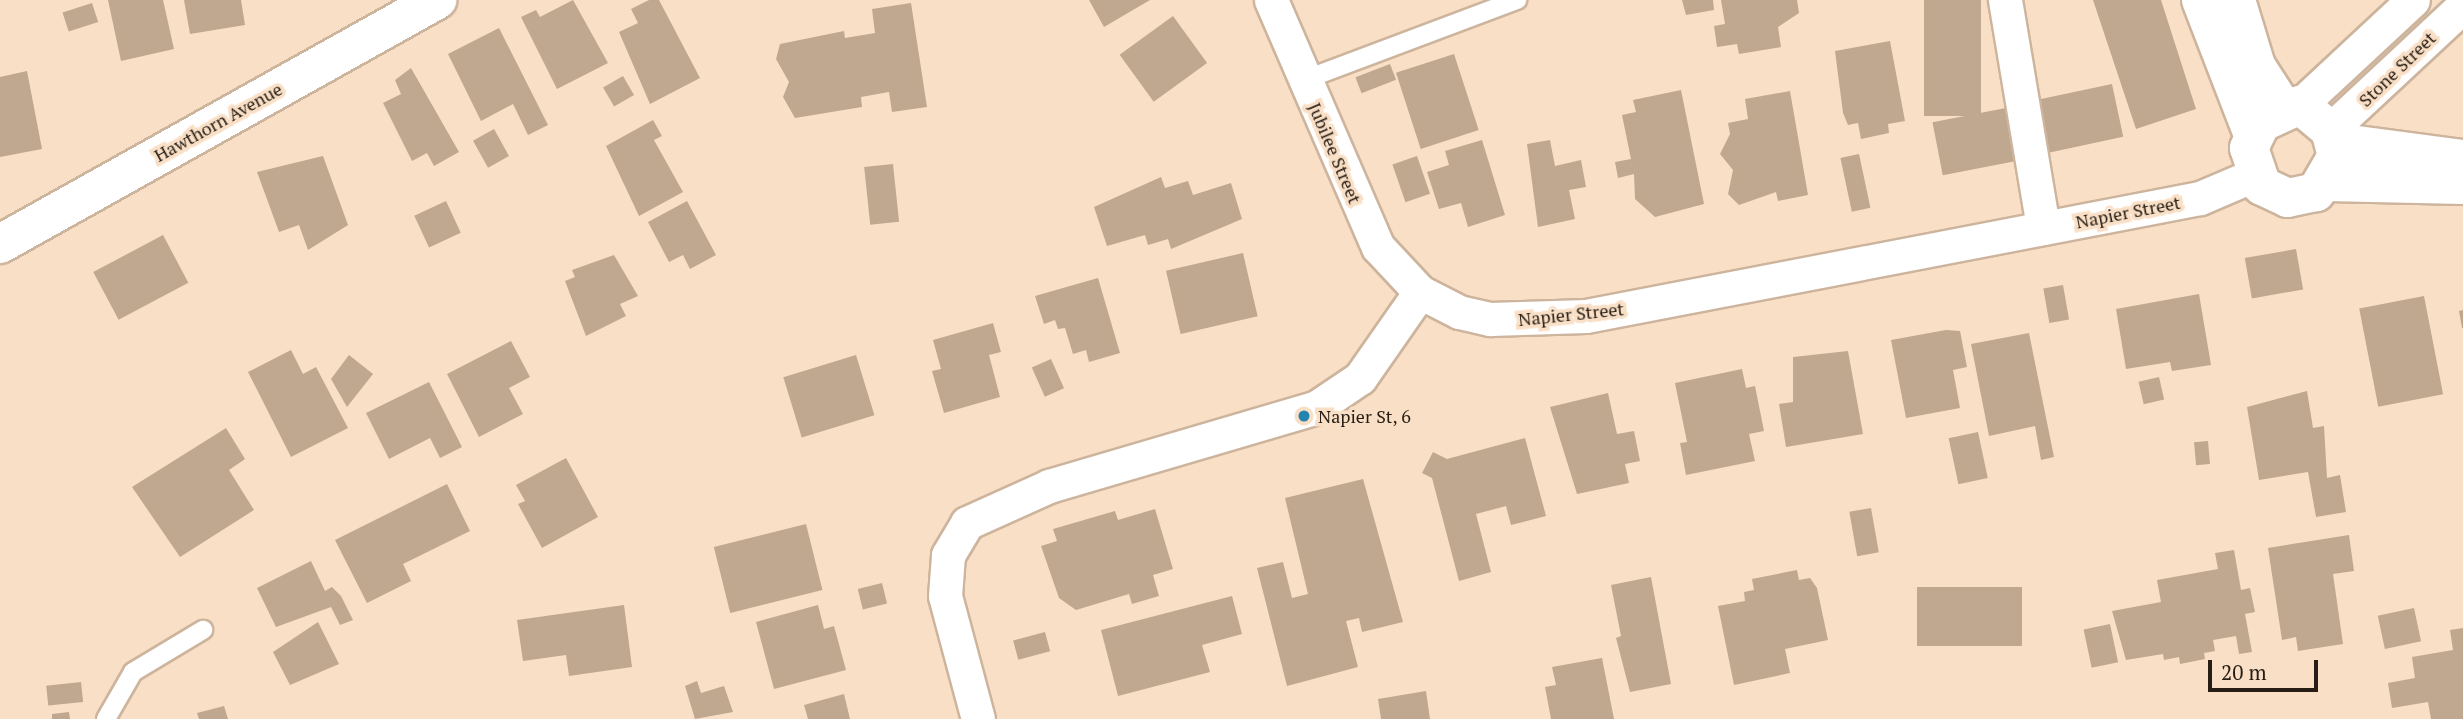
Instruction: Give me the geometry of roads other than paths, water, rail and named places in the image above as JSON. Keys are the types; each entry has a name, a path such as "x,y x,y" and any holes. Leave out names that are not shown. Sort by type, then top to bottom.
{"street":[{"name":"Hawthorn Avenue","path":"0,244 437,0"},
{"name":"Jubilee Street","path":"1271,0 1378,247 1420,292"},
{"path":"2005,0 2043,228"},
{"path":"2201,0 2253,135 2253,174 2288,198 2327,182 2463,185"},
{"path":"2236,0 2256,66 2293,108 2332,136 2463,159"},
{"path":"2253,135 2293,108 2413,0"},
{"name":"Stone Street","path":"2332,136 2463,6"},
{"path":"2327,182 2332,136"},
{"name":"Napier Street","path":"1420,292 1459,313 1490,319 1586,316 2200,198 2253,174"},
{"path":"978,719 945,596 948,555 967,523 1013,498 1317,407 1360,378 1420,292"}],"lane":[{"path":"1304,80 1517,0"},
{"path":"106,719 133,672 203,630"}],"place":[{"name":"Napier St, 6","path":"1304,416"}]}
